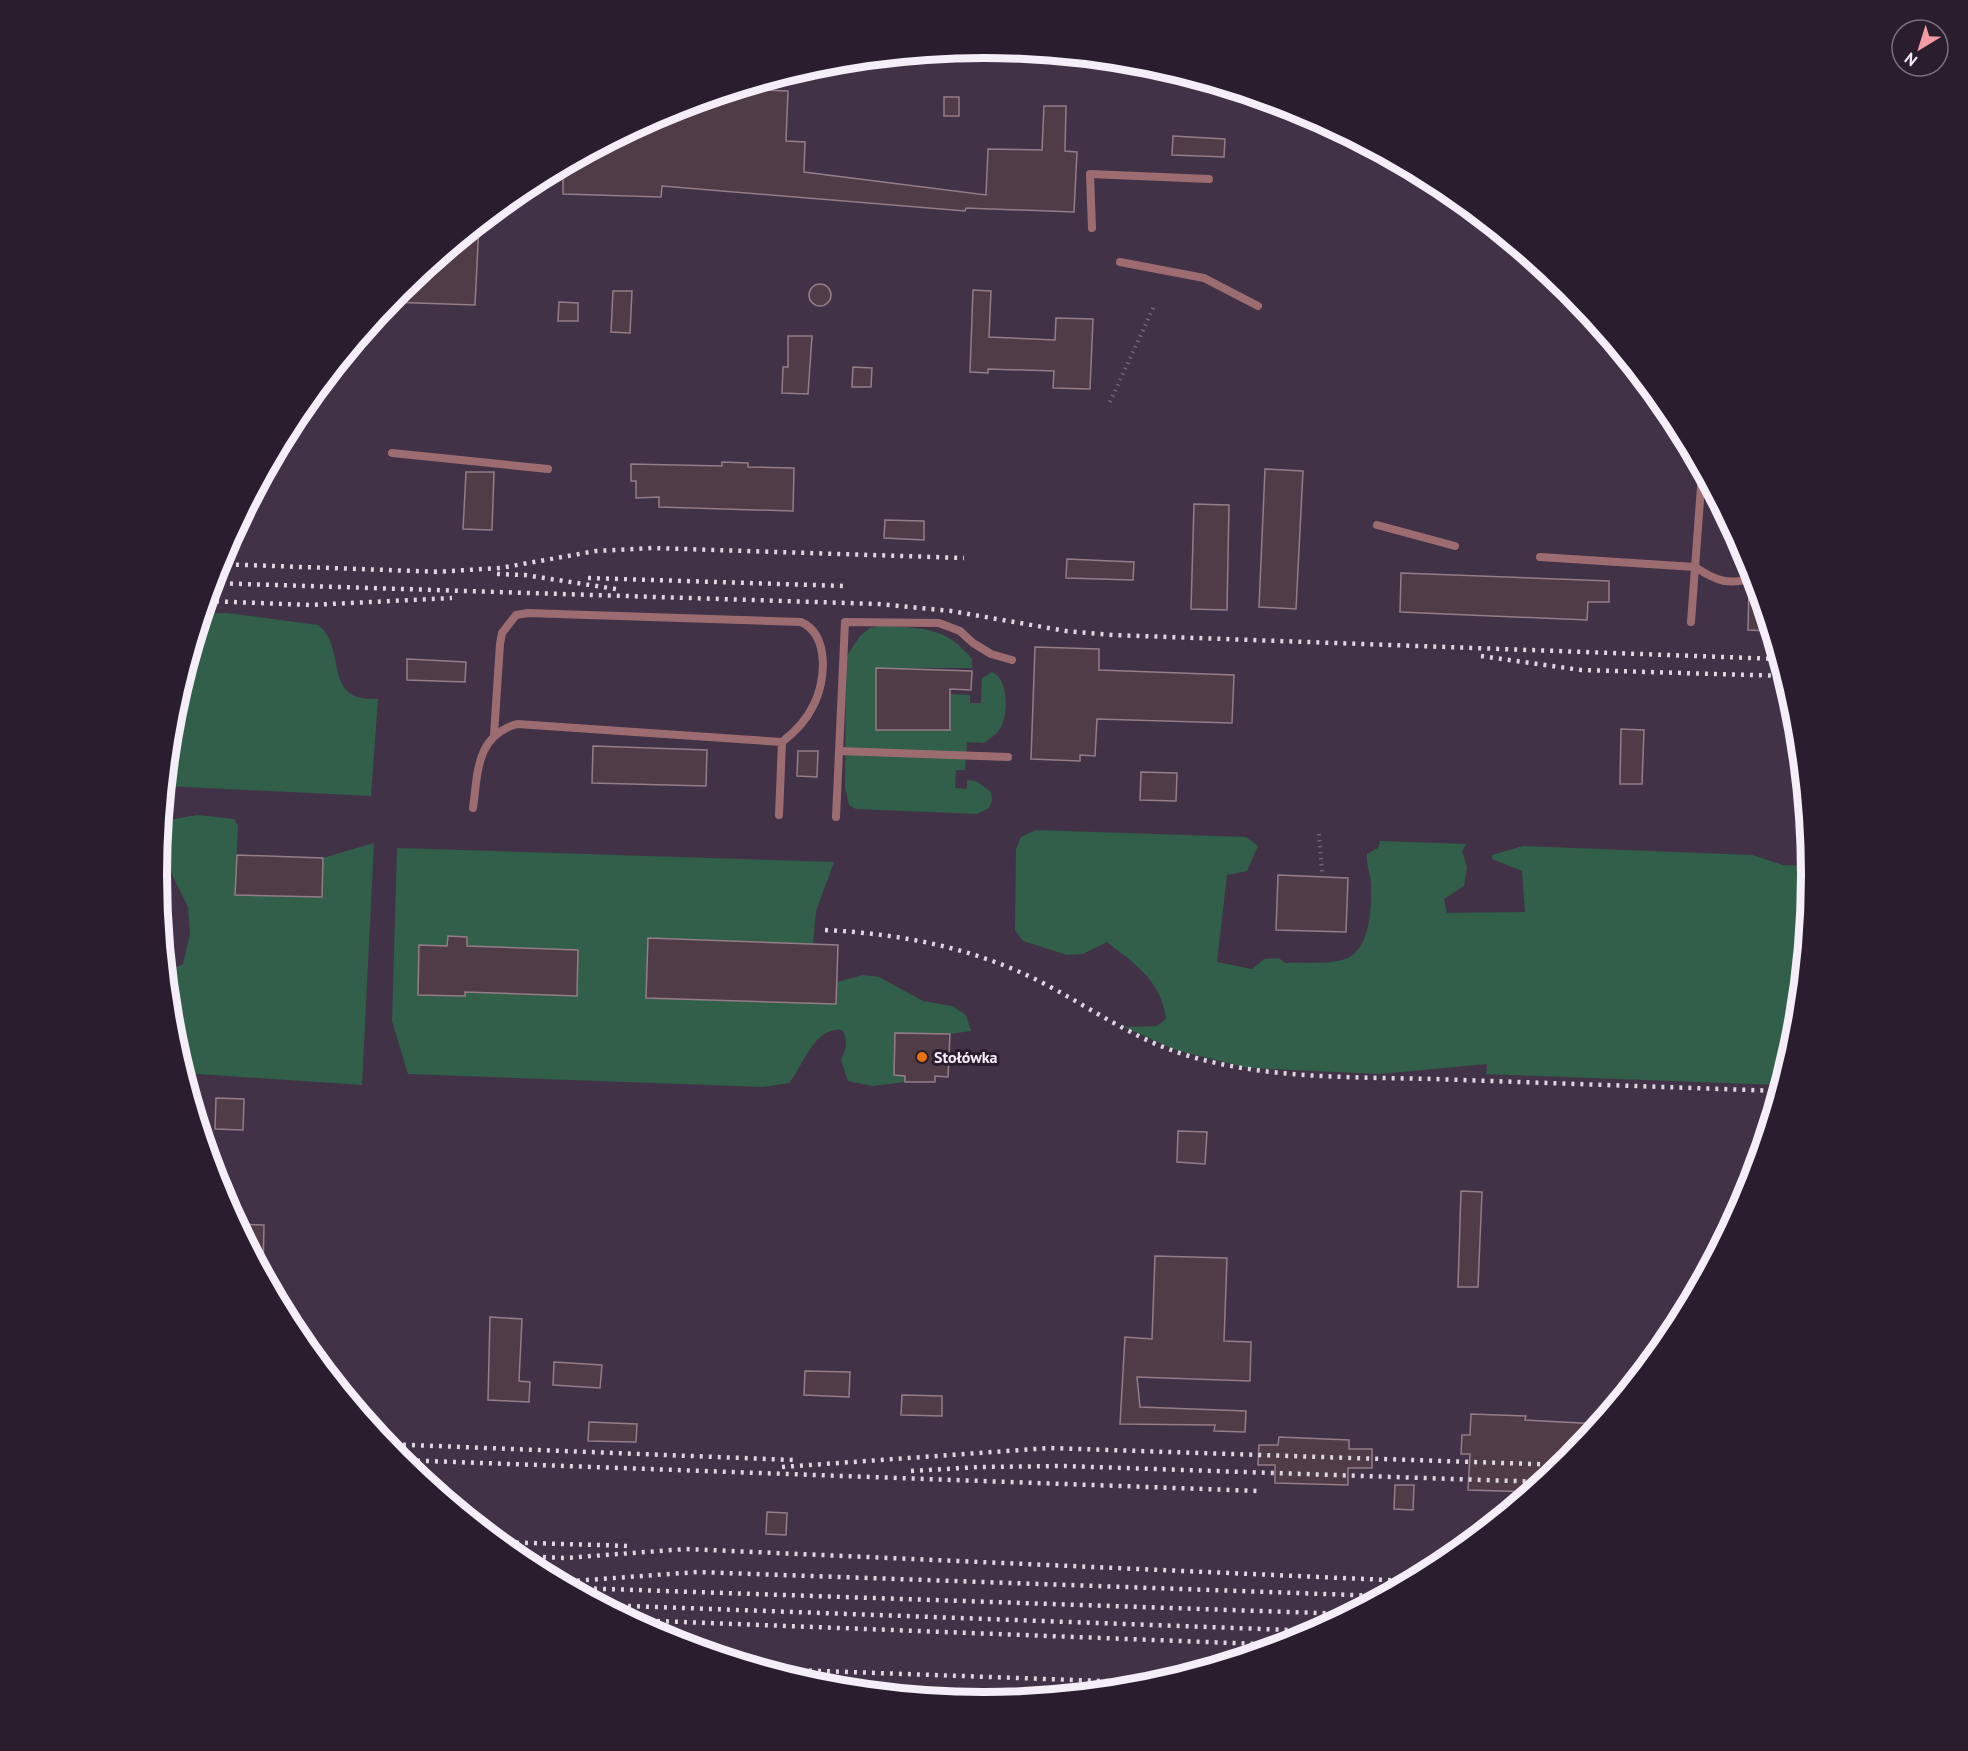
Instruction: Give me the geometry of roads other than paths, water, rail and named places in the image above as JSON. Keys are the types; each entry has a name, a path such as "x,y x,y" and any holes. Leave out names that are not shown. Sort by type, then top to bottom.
{"lane":[{"path":"1092,228 1090,174 1209,179"},
{"path":"1120,262 1204,278 1258,306"},
{"path":"392,453 548,469"},
{"path":"1691,622 1701,484"},
{"path":"1377,525 1455,546"},
{"path":"1540,557 1695,567 1714,579 1735,583 1746,581"},
{"path":"494,735 502,633 516,615 528,613 801,622 809,626 822,648 820,688 806,719 782,742 779,815"},
{"path":"836,817 845,622 939,623 960,631 973,643 991,654 1012,660"},
{"path":"473,808 481,753 494,735 517,724 782,742"},
{"path":"839,751 1008,757"}],"railway":[{"path":"434,572 500,568 596,551 653,548 964,558"},
{"path":"228,564 443,572"},
{"path":"497,574 525,575 616,589"},
{"path":"588,578 844,586"},
{"path":"221,583 879,604 951,611 1066,631 1113,635 1771,659"},
{"path":"214,601 310,605 452,598"},
{"path":"1481,656 1581,670 1776,676"},
{"path":"825,930 908,939 988,959 1039,981 1150,1041 1189,1056 1219,1064 1279,1073 1341,1077 1772,1091"},
{"path":"398,1445 793,1460"},
{"path":"782,1467 1049,1448 1550,1465"},
{"path":"414,1461 1259,1491"},
{"path":"911,1471 1064,1466 1532,1482"},
{"path":"513,1542 630,1546"},
{"path":"533,1557 565,1558 686,1549 1396,1580"},
{"path":"572,1581 697,1572 1368,1596"},
{"path":"585,1588 1333,1613"},
{"path":"618,1606 1296,1630"},
{"path":"651,1621 1260,1644"},
{"path":"795,1670 1117,1682"},
{"path":"920,1690 959,1692"},
{"path":"1025,1691 1053,1690"}],"place":[{"name":"Stołówka","path":"922,1057"}]}
